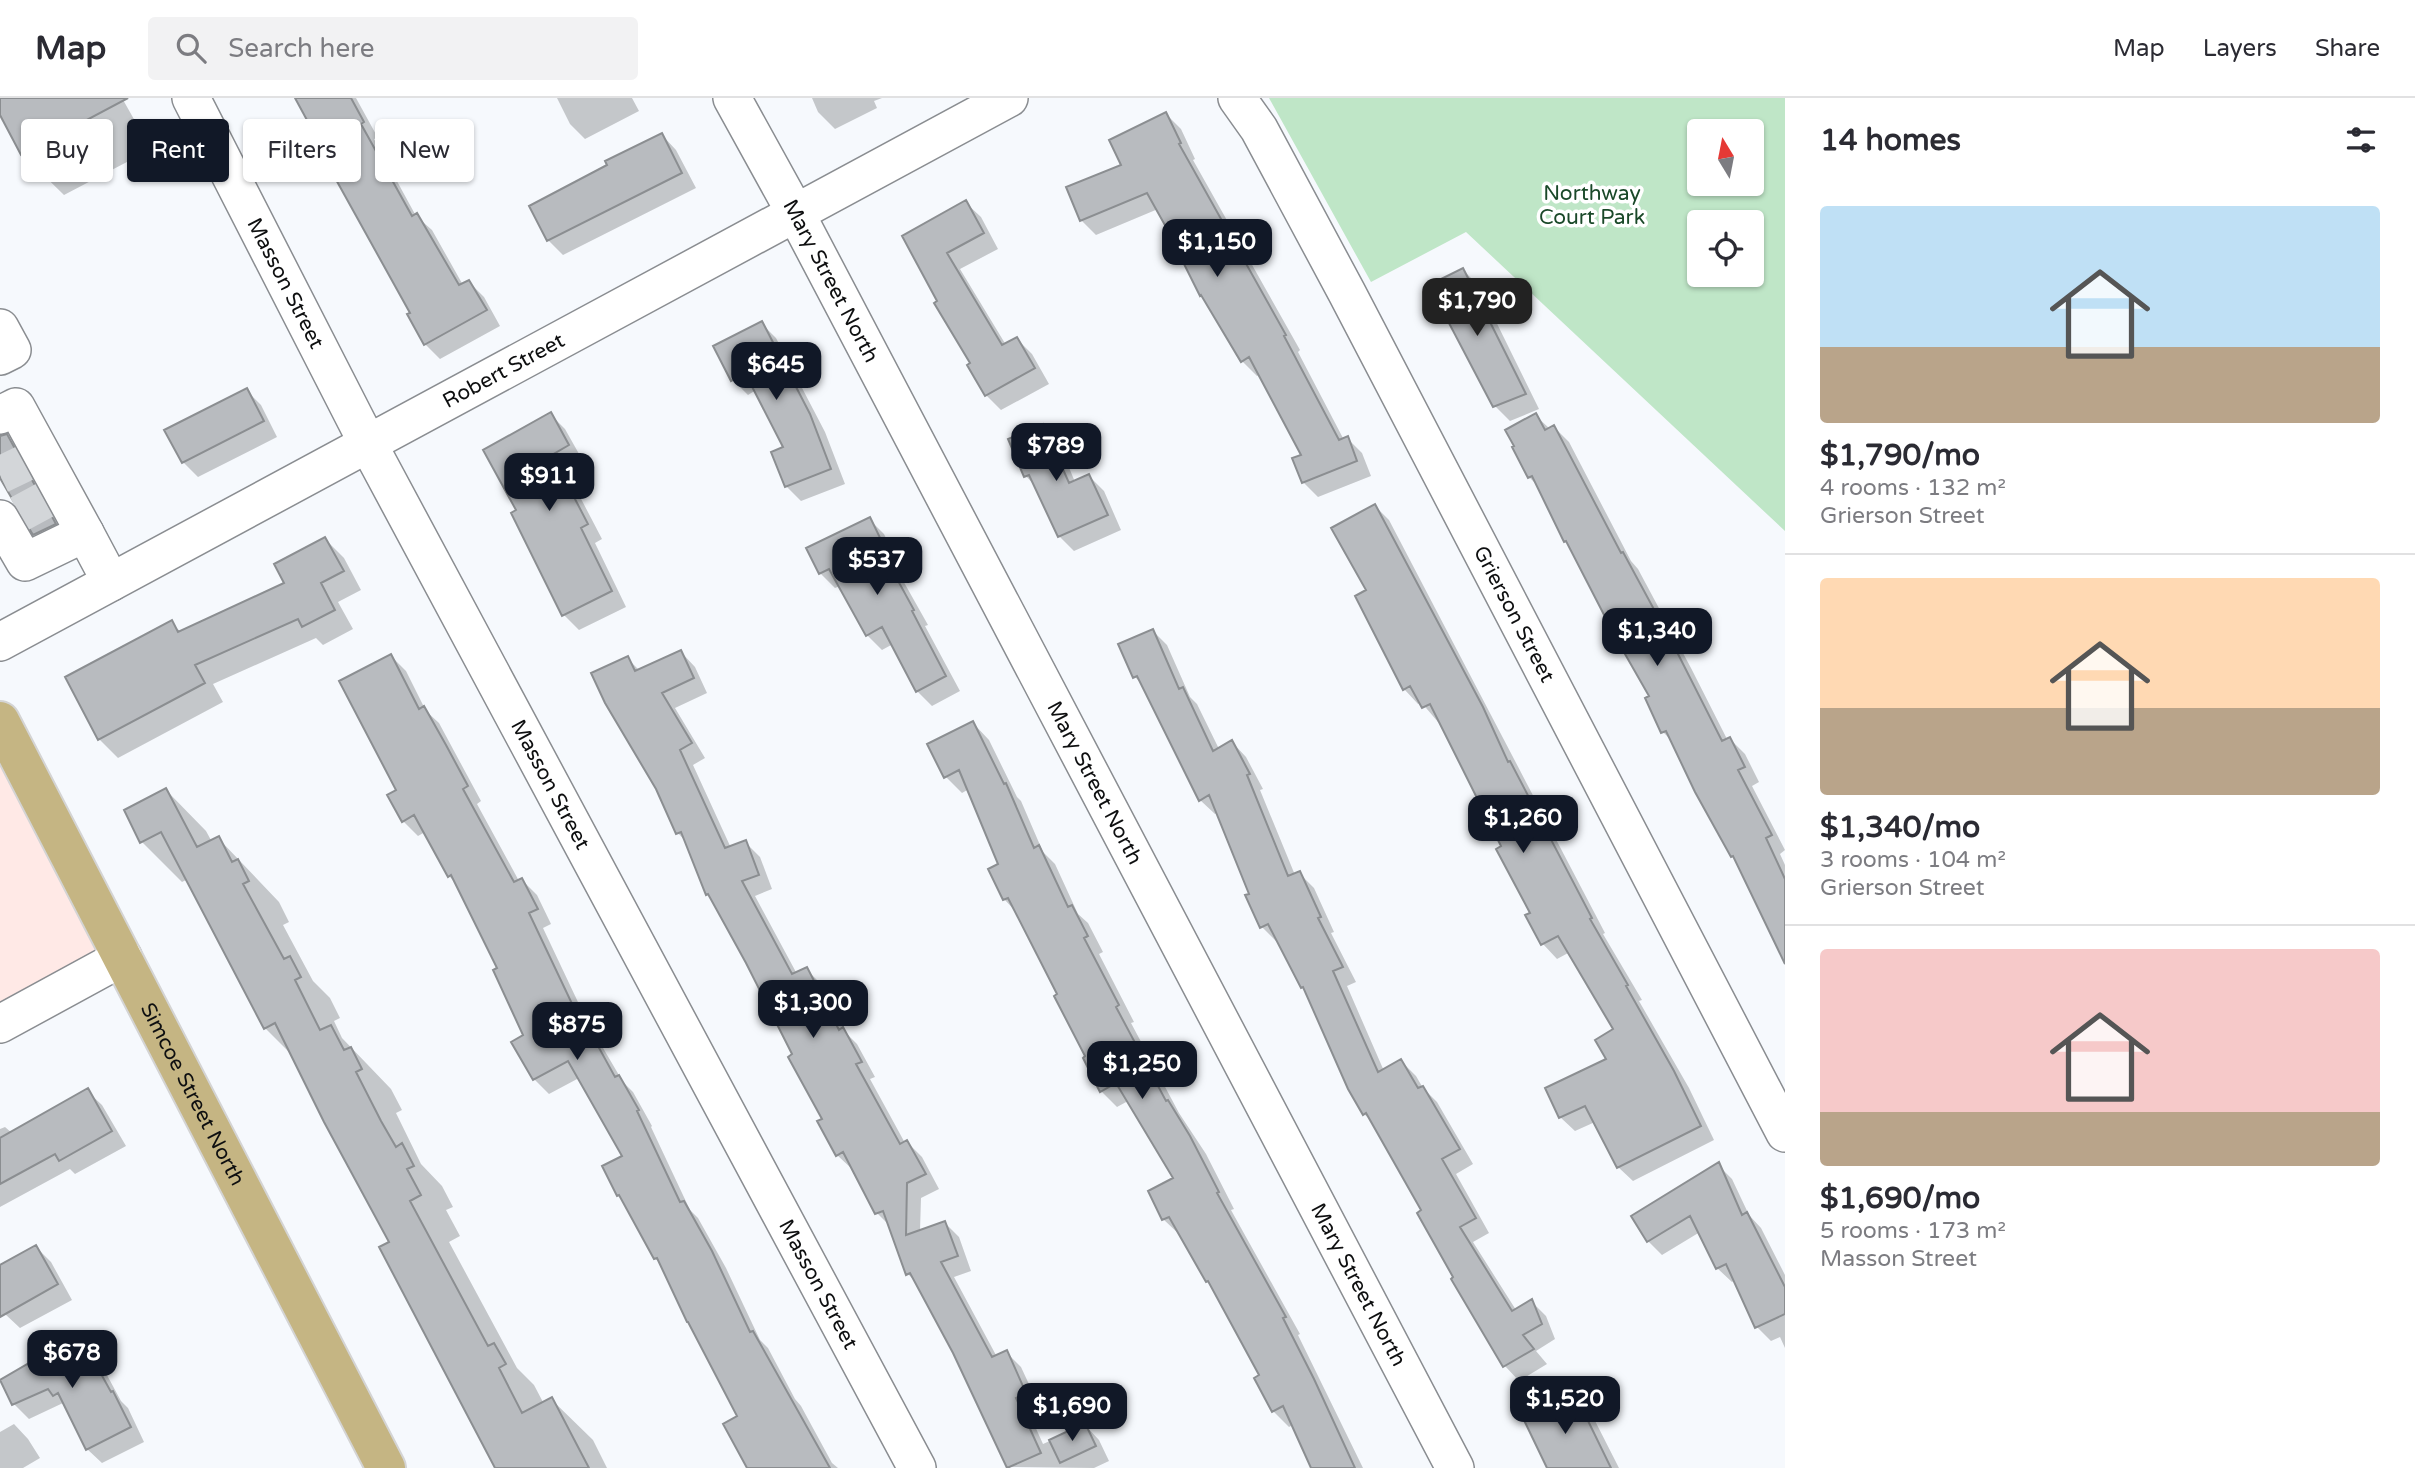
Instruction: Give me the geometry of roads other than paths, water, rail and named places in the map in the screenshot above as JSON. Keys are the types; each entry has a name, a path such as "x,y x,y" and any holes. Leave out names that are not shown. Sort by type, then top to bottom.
{"main road":[{"name":"Simcoe Street North","path":"0,721 386,1468"}],"street":[{"name":"Masson Street","path":"191,98 368,442 917,1468"},
{"name":"Mary Street North","path":"732,98 796,214 1455,1468"},
{"name":"Robert Street","path":"0,642 1009,98"},
{"name":"Grierson Street","path":"1237,98 1259,129 1347,293 1785,1133"},
{"path":"0,328 12,350 0,356"},
{"path":"0,415 16,407 34,459 26,510 25,562 85,533"},
{"path":"26,510 85,533 111,582"},
{"path":"0,1024 123,957"}],"tunnel":[{"path":"0,475 25,463"},
{"path":"19,514 45,500"}],"park label":[{"name":"Northway Court Park","path":"1592,205"}]}
